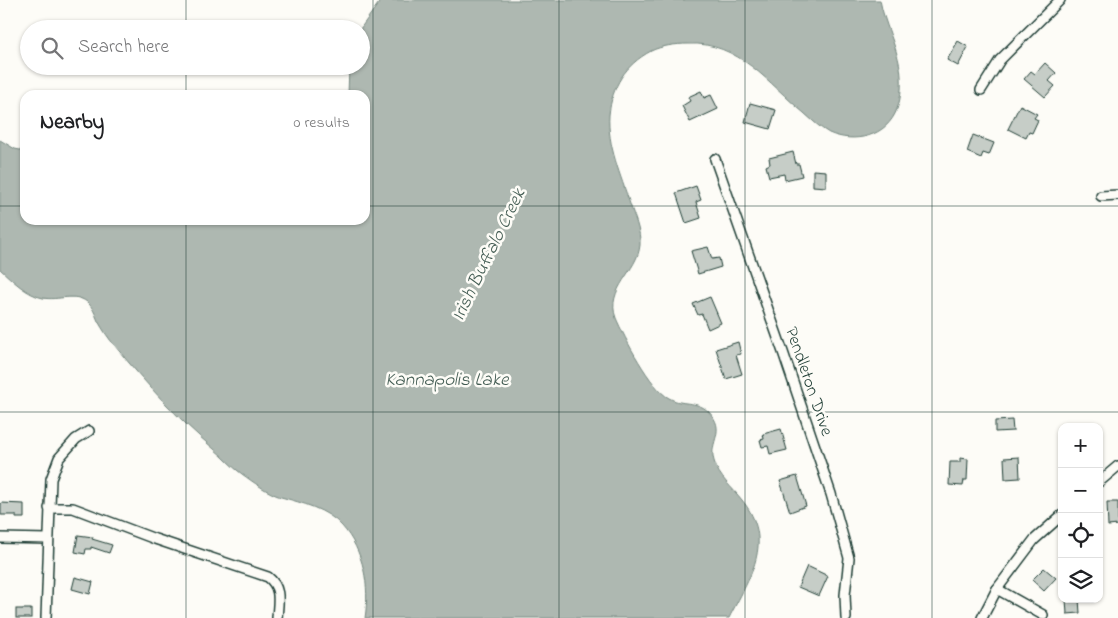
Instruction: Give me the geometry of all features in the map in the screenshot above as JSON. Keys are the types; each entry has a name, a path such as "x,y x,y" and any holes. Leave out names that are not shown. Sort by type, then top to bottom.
{"street":[{"path":"981,90 1000,60 1060,0"},
{"name":"Pendleton Drive","path":"715,159 831,494 849,558 845,595 846,618"},
{"path":"1101,196 1118,195"},
{"path":"46,618 49,508 52,479 59,458 76,439 90,431"},
{"path":"1103,479 1118,466"},
{"path":"49,508 72,508 155,539 268,577 278,589 277,618"},
{"path":"982,618 998,589 1034,540 1058,519"},
{"path":"0,538 48,539"},
{"path":"998,589 1043,615"}],"water":[{"name":"Kannapolis Lake","path":"381,0 880,0 898,58 901,94 899,104 892,119 878,132 869,136 849,138 829,133 816,124 752,66 722,49 706,45 679,44 651,51 627,70 621,77 613,95 609,115 612,149 637,224 640,240 638,254 618,289 615,298 616,318 646,374 662,393 679,402 699,405 714,418 717,424 713,448 716,467 752,515 757,531 756,560 729,618 365,618 367,594 364,569 356,546 336,520 314,507 271,493 235,468 187,425 150,387 104,331 87,302 72,297 49,299 31,294 0,269 0,140 20,150 20,225 370,225 370,90 348,90 349,75 370,75 370,20 367,20"}],"building":[{"path":"958,41 968,47 958,66 947,60"},
{"path":"1045,63 1056,73 1049,81 1055,86 1045,97 1024,79 1031,71 1035,74"},
{"path":"701,91 704,98 711,95 718,109 690,122 682,106 690,101 688,97"},
{"path":"750,103 776,110 770,129 745,122"},
{"path":"1020,105 1037,114 1034,118 1038,120 1032,133 1029,132 1026,138 1008,129"},
{"path":"973,135 994,143 989,155 983,153 981,158 967,152"},
{"path":"793,152 802,176 785,180 784,174 769,177 766,166 770,164 769,158"},
{"path":"813,170 826,171 826,187 813,186"},
{"path":"696,186 701,200 696,202 701,218 686,223 676,193"},
{"path":"708,247 712,259 719,258 721,267 698,274 691,251"},
{"path":"710,297 721,323 708,329 702,314 698,315 693,304"},
{"path":"738,342 741,354 736,355 742,374 726,379 716,349"},
{"path":"1012,420 1013,431 995,432 995,421"},
{"path":"781,429 787,450 770,454 768,446 762,447 760,440 764,439 763,434"},
{"path":"1019,457 1020,478 1005,479 1004,458"},
{"path":"960,458 968,459 967,480 964,480 963,486 949,485 950,462 960,462"},
{"path":"797,476 806,506 790,512 780,481"},
{"path":"1107,502 1118,502 1118,525 1108,526"},
{"path":"1,503 24,504 24,518 16,518 16,515 1,515"},
{"path":"78,535 93,537 92,539 112,545 109,553 91,547 91,549 86,549 85,554 75,552"},
{"path":"807,566 828,576 819,596 798,587"},
{"path":"1044,568 1056,578 1044,591 1032,580"},
{"path":"75,577 93,582 90,594 72,589"},
{"path":"1066,603 1079,603 1080,613 1067,614"},
{"path":"16,609 31,609 31,618 16,618"}],"water label":[{"name":"Irish Buffalo Creek","path":"487,254"}]}
